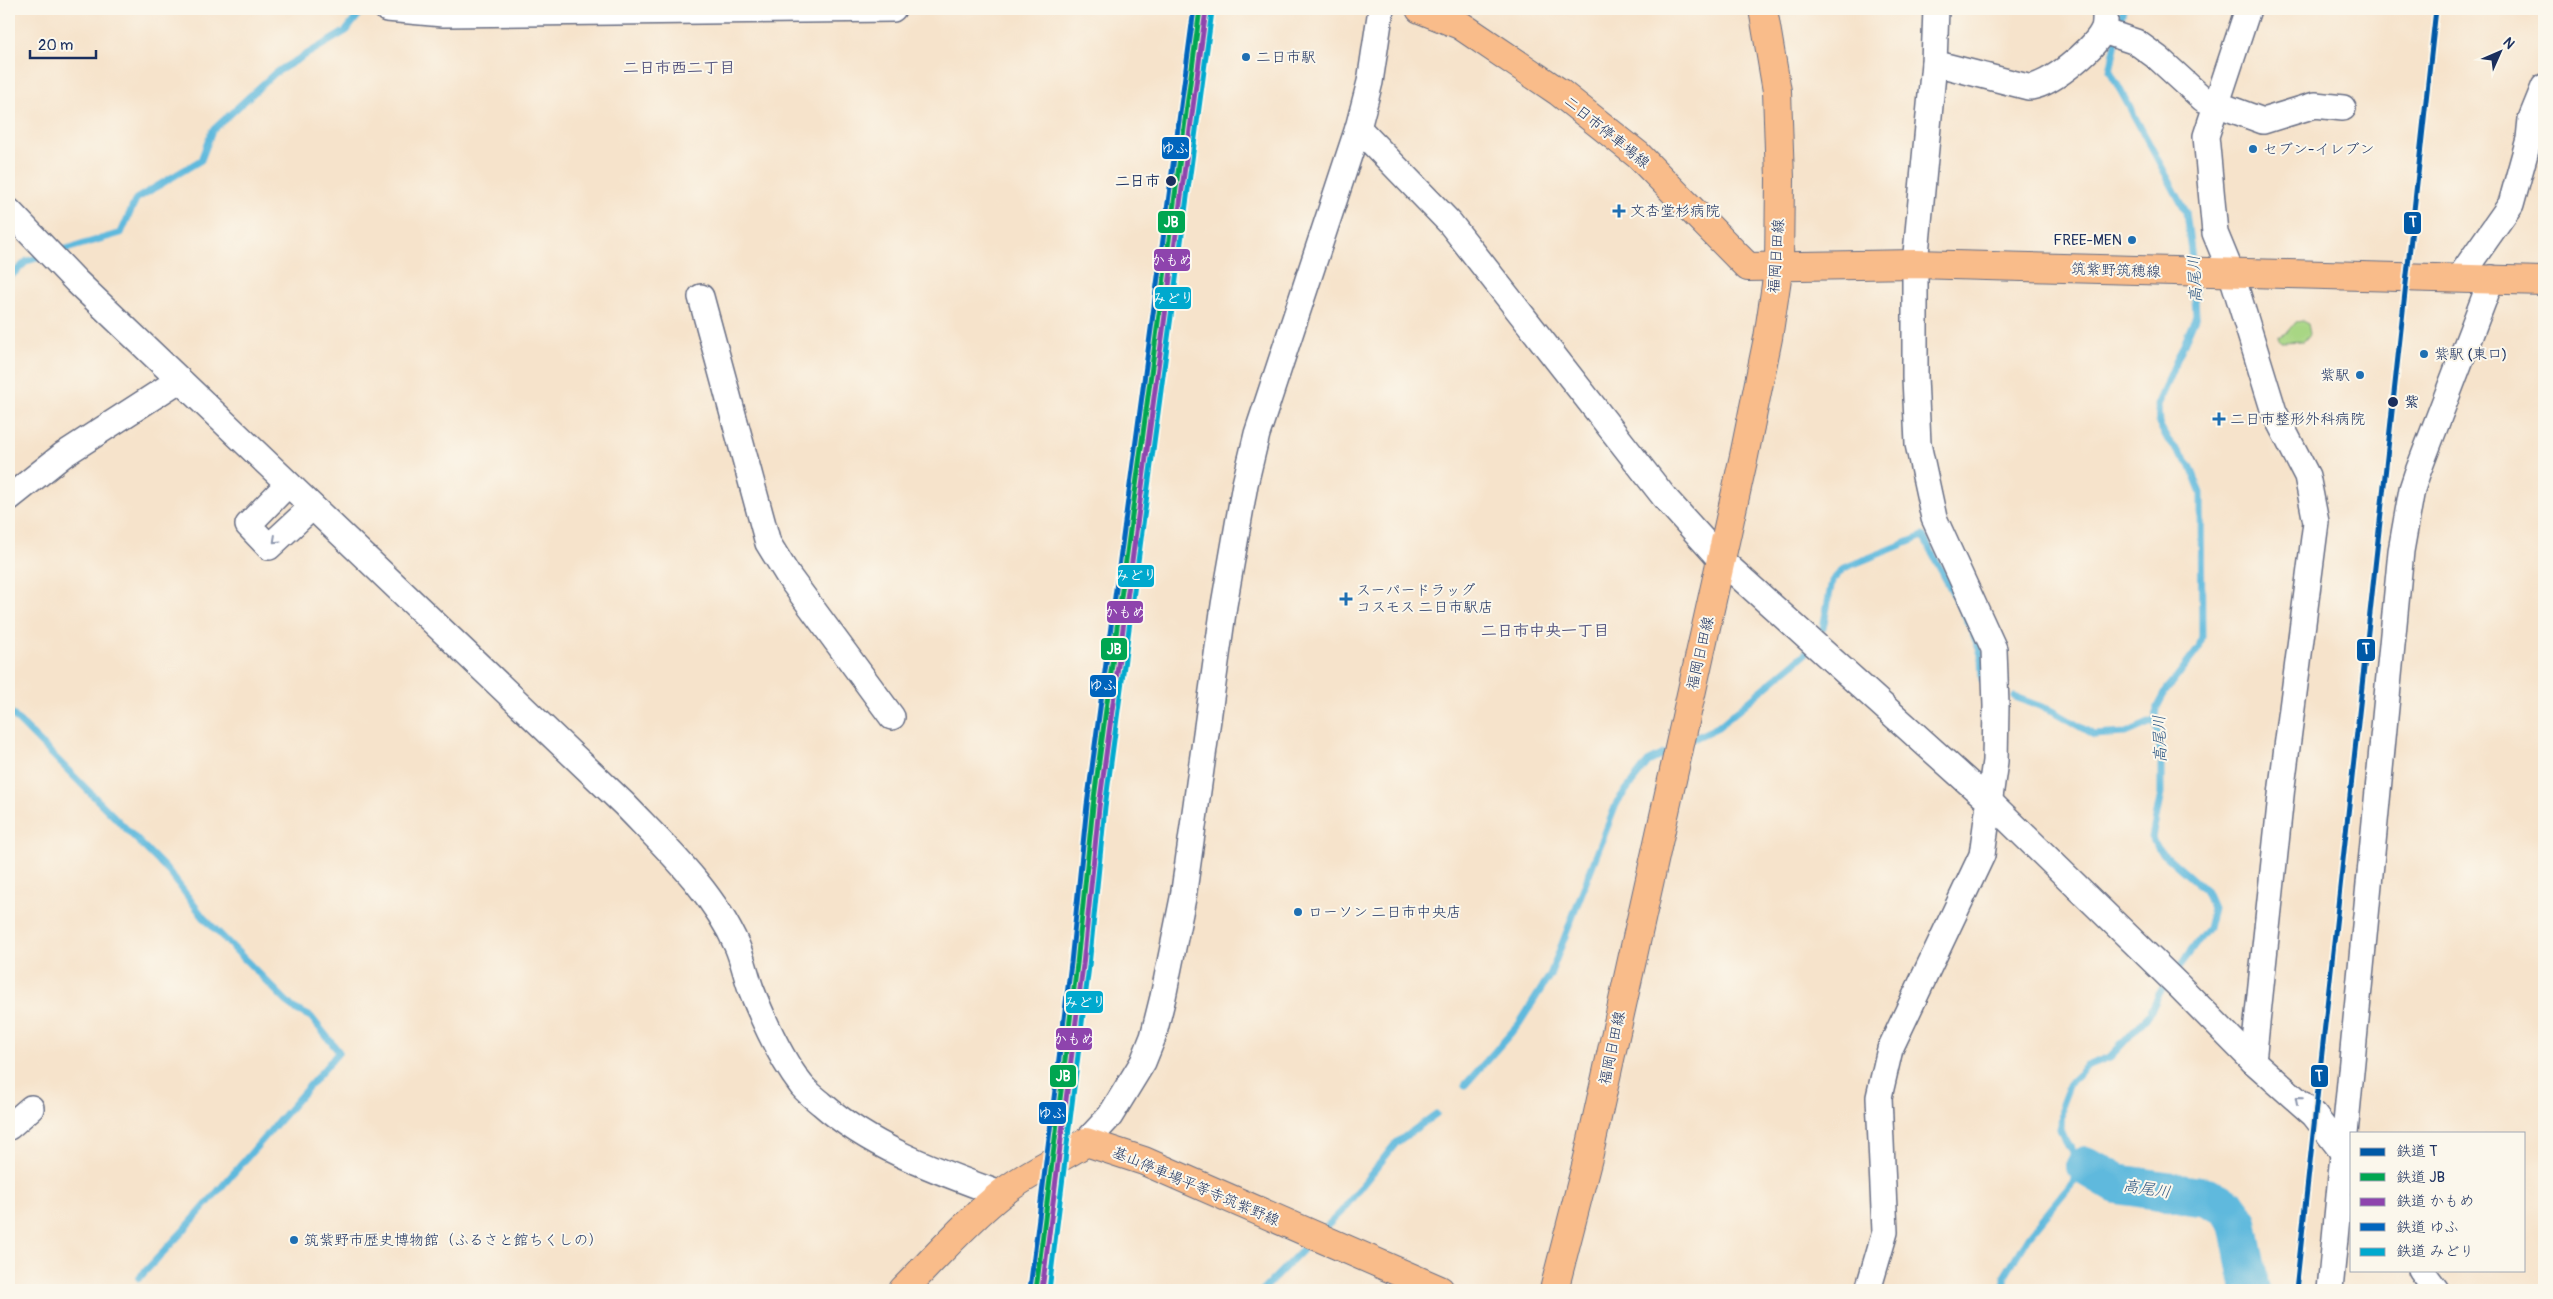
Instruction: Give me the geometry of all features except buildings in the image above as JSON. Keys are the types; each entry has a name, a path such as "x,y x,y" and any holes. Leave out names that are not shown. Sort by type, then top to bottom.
{"main road":[{"name":"二日市停車場線","path":"1420,9 1460,25 1559,92 1638,155 1748,267 1779,265"},
{"name":"福岡日田線","path":"1554,1290 1588,1158 1721,560 1768,338 1779,265 1780,179 1777,90 1763,9"},
{"name":"筑紫野筑穂線","path":"1779,265 1915,264 2492,278 2544,281"},
{"path":"903,1290 1000,1194 1022,1179 1053,1164 1086,1142"},
{"name":"基山停車場平等寺筑紫野線","path":"1086,1142 1144,1161 1440,1290"}],"street":[{"path":"387,9 443,14 662,10 894,9"},
{"path":"1086,1142 1110,1116 1126,1091 1153,1037 1182,898 1222,615 1245,484 1257,434 1358,128 1370,82 1381,9"},
{"path":"1868,1290 1885,1232 1880,1098 1890,1049 1982,855 1990,802 1996,727 1994,649 1934,518 1918,444 1915,264 1934,63 1936,9"},
{"path":"2248,9 2206,136 2215,233 2223,272 2274,412 2307,476 2316,522 2282,786 2253,1061"},
{"path":"1934,63 2035,87 2041,85 2085,53 2113,28 2158,58 2203,99 2263,121 2315,105 2343,108"},
{"path":"2459,278 2511,204 2537,136 2531,118 2544,87"},
{"path":"1358,128 1450,223 1665,498 1721,560 1990,802 2180,987 2253,1061 2314,1115 2347,1157"},
{"path":"9,211 76,282 624,804 666,848 712,903 737,946 751,988 777,1045 803,1087 842,1122 870,1140 936,1170 1000,1194"},
{"path":"2330,1290 2347,1157 2401,551 2417,474 2492,278"},
{"path":"701,297 768,543 789,578 892,717"},
{"path":"9,498 63,455 179,380"},
{"path":"288,484 248,525 269,547 312,507"},
{"path":"9,1127 31,1108"},
{"path":"2422,1272 2436,1290"}],"green space":[{"path":"2302,321 2308,324 2310,334 2304,341 2281,342 2278,337 2289,331 2296,322"}],"waterway":[{"path":"56,252 121,233 136,199 201,160 212,131 275,73 346,31 363,9"},
{"name":"高尾川","path":"2123,9 2110,71 2186,212 2193,267"},
{"path":"9,278 27,261 44,256"},
{"name":"高尾川","path":"2005,1290 2005,1275 2028,1237 2086,1166 2078,1160 2067,1144 2061,1129 2062,1104 2071,1081 2087,1066 2110,1057 2149,1015 2159,994 2208,928 2213,908 2205,890 2157,848 2152,837 2161,794 2161,758 2156,720 2157,707 2165,692 2199,648 2202,637 2201,493 2190,465 2168,440 2159,424 2158,403 2196,316 2194,278"},
{"path":"1823,628 1832,581 1844,568 1923,536 1969,623 1981,654 1982,679"},
{"path":"1695,738 1718,727 1806,653"},
{"path":"2015,697 2053,711 2094,735 2126,733 2156,720"},
{"path":"9,711 170,873 204,918 293,1008 311,1017 339,1052 184,1230 139,1278"},
{"path":"1465,1085 1519,1024 1550,975 1617,802 1648,762 1664,754"},
{"path":"1326,1227 1341,1212 1396,1143 1436,1114"},
{"name":"高尾川","path":"2086,1166 2117,1184 2207,1197 2227,1207 2238,1222 2251,1290"},
{"path":"1263,1290 1302,1250"}],"rail line":[{"name":"ゆふ","path":"1030,1289 1071,963 1087,805 1194,9"},
{"name":"JB","path":"1036,1290 1077,964 1093,806 1200,9"},
{"name":"T","path":"2296,1290 2436,9"},
{"name":"かもめ","path":"1042,1290 1083,965 1099,807 1206,10"},
{"name":"みどり","path":"1049,1290 1089,966 1105,807 1212,11"}],"place":[{"name":"二日市駅","path":"1246,57"},
{"name":"セブン-イレブン","path":"2253,149"},
{"name":"二日市","path":"1171,181"},
{"name":"文杏堂杉病院","path":"1619,211"},
{"name":"FREE-MEN","path":"2132,240"},
{"name":"紫駅 (東口)","path":"2424,354"},
{"name":"紫駅","path":"2360,375"},
{"name":"紫","path":"2393,402"},
{"name":"二日市整形外科病院","path":"2219,419"},
{"name":"スーパードラッグ コスモス 二日市駅店","path":"1346,599"},
{"name":"ローソン 二日市中央店","path":"1298,912"},
{"name":"筑紫野市歴史博物館（ふるさと館ちくしの）","path":"294,1240"}],"district":[{"name":"二日市西二丁目","path":"679,67"},
{"name":"二日市中央一丁目","path":"1545,630"}]}
